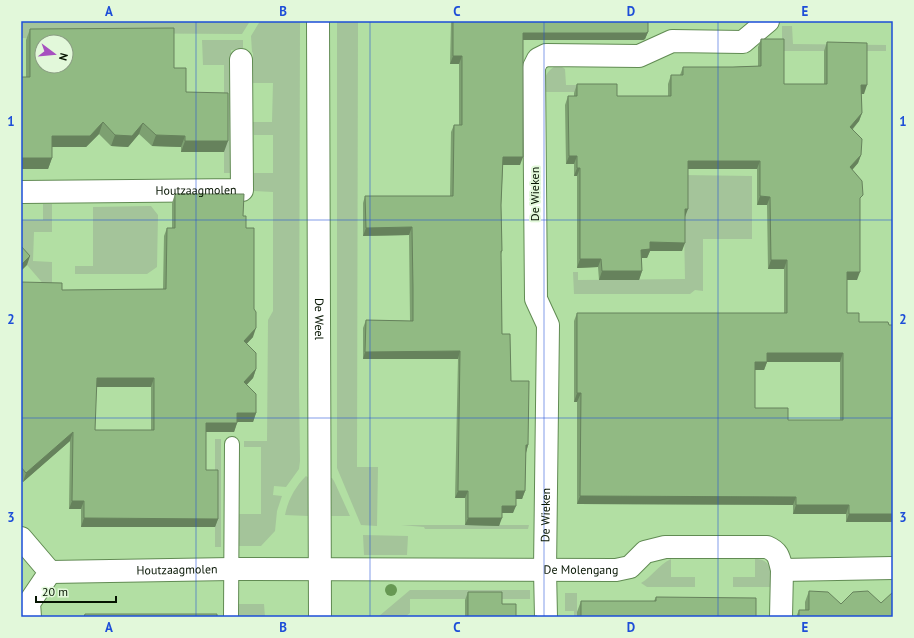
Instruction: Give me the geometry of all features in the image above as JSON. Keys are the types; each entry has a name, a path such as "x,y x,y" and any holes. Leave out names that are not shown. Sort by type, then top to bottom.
{"street":[{"name":"De Weel","path":"318,21 320,617"},
{"name":"De Wieken","path":"546,617 545,570 548,324 536,299 534,67 538,59 546,55 639,56 672,41 743,42 768,21"},
{"name":"Houtzaagmolen","path":"21,192 242,190 241,60"},
{"path":"21,538 50,572 29,602 30,617"},
{"name":"De Molengang","path":"320,570 616,570 630,567 645,552 665,547 767,547 774,550 779,558 782,570"},
{"path":"781,617 782,570 893,568"},
{"name":"Houtzaagmolen","path":"50,572 232,569 320,570"}],"lane":[{"name":"Houtzaagmolen","path":"230,617 232,569 232,444"}],"green space":[{"path":"21,21 250,21 242,34 67,33 34,34 34,38 21,38"},
{"path":"260,21 300,21 300,461 299,469 286,487 274,486 273,495 282,496 277,511 275,531 261,546 239,546 238,514 261,514 261,447 244,447 244,441 267,441 268,320 273,311 273,192 254,191 254,173 273,173 273,135 254,135 253,122 272,122 273,83 253,83 253,53 251,36"},
{"path":"337,21 358,21 357,467 378,467 377,526 361,525 337,468"},
{"path":"782,26 792,26 793,44 886,45 886,51 782,51"},
{"path":"202,40 243,40 243,49 231,50 231,173 224,173 224,65 203,65"},
{"path":"554,67 562,67 565,69 566,85 614,85 614,92 545,92 546,75"},
{"path":"683,175 752,176 752,239 703,239 703,291 695,290 690,294 574,294 573,272 578,272 578,280 685,279"},
{"path":"43,204 52,204 52,232 34,232 33,261 52,262 52,286 46,287 21,258 21,220 43,220"},
{"path":"151,206 158,215 157,267 147,274 75,274 75,266 93,266 93,207"},
{"path":"215,439 221,439 221,547 215,547"},
{"path":"306,476 309,478 308,516 285,515 292,494"},
{"path":"331,478 334,481 350,516 330,516 329,479"},
{"path":"401,525 529,525 528,529 425,529 424,527"},
{"path":"363,535 408,536 407,555 364,555"},
{"path":"671,559 671,577 695,577 695,587 647,587 641,583 662,564"},
{"path":"755,559 765,561 768,564 771,572 771,587 733,587 733,577 755,577"},
{"path":"410,590 530,590 530,599 410,599 410,613 405,617 378,617"},
{"path":"565,593 577,593 577,617 574,617 574,611 565,611"},
{"path":"238,604 264,604 265,617 238,617"}],"building":[{"path":"453,21 648,21 648,32 646,33 523,33 523,157 503,157 501,205 502,334 510,334 511,381 529,381 528,445 526,445 525,491 516,491 516,506 502,506 502,518 468,518 468,491 458,491 460,351 365,352 366,320 413,321 413,288 412,227 366,228 365,196 453,196 454,125 462,125 462,56 453,56"},
{"path":"174,28 174,68 186,68 186,92 228,93 228,141 185,141 185,136 156,135 143,123 132,136 115,135 103,122 90,136 52,136 52,158 21,158 21,77 30,77 30,29"},
{"path":"761,39 784,39 784,84 827,84 827,42 867,43 867,85 861,85 862,113 850,127 862,139 861,155 850,167 862,181 863,195 860,198 860,272 847,272 847,313 859,313 859,322 888,322 889,325 893,325 893,514 849,514 849,505 796,505 796,497 580,496 581,393 577,393 577,313 787,313 787,260 771,260 770,197 760,196 760,161 688,161 688,209 685,209 685,243 650,242 650,249 641,250 642,271 602,271 601,259 580,259 580,168 577,168 577,156 569,156 568,96 577,96 577,84 617,84 617,96 671,96 671,75 683,75 683,67 761,66","holes":["767,353 843,353 843,420 788,420 788,408 755,408 755,362 767,362"]},
{"path":"175,194 244,194 243,216 246,216 246,228 254,228 254,309 256,312 256,328 244,341 256,353 256,369 244,382 256,394 256,413 237,413 237,423 206,423 206,470 218,470 218,519 84,518 84,501 72,501 73,432 26,473 21,467 21,282 62,283 62,290 166,289 167,228 175,228","holes":["97,378 154,378 154,430 95,430"]},
{"path":"21,246 30,256 21,265"},
{"path":"809,591 828,592 841,604 853,592 868,591 881,603 893,592 893,617 799,617 799,610 809,610"},
{"path":"468,592 502,592 502,604 516,604 516,616 537,617 468,617"},
{"path":"656,597 756,598 756,617 581,617 581,601 656,601"},
{"path":"85,614 217,614 217,617 84,617"}]}
